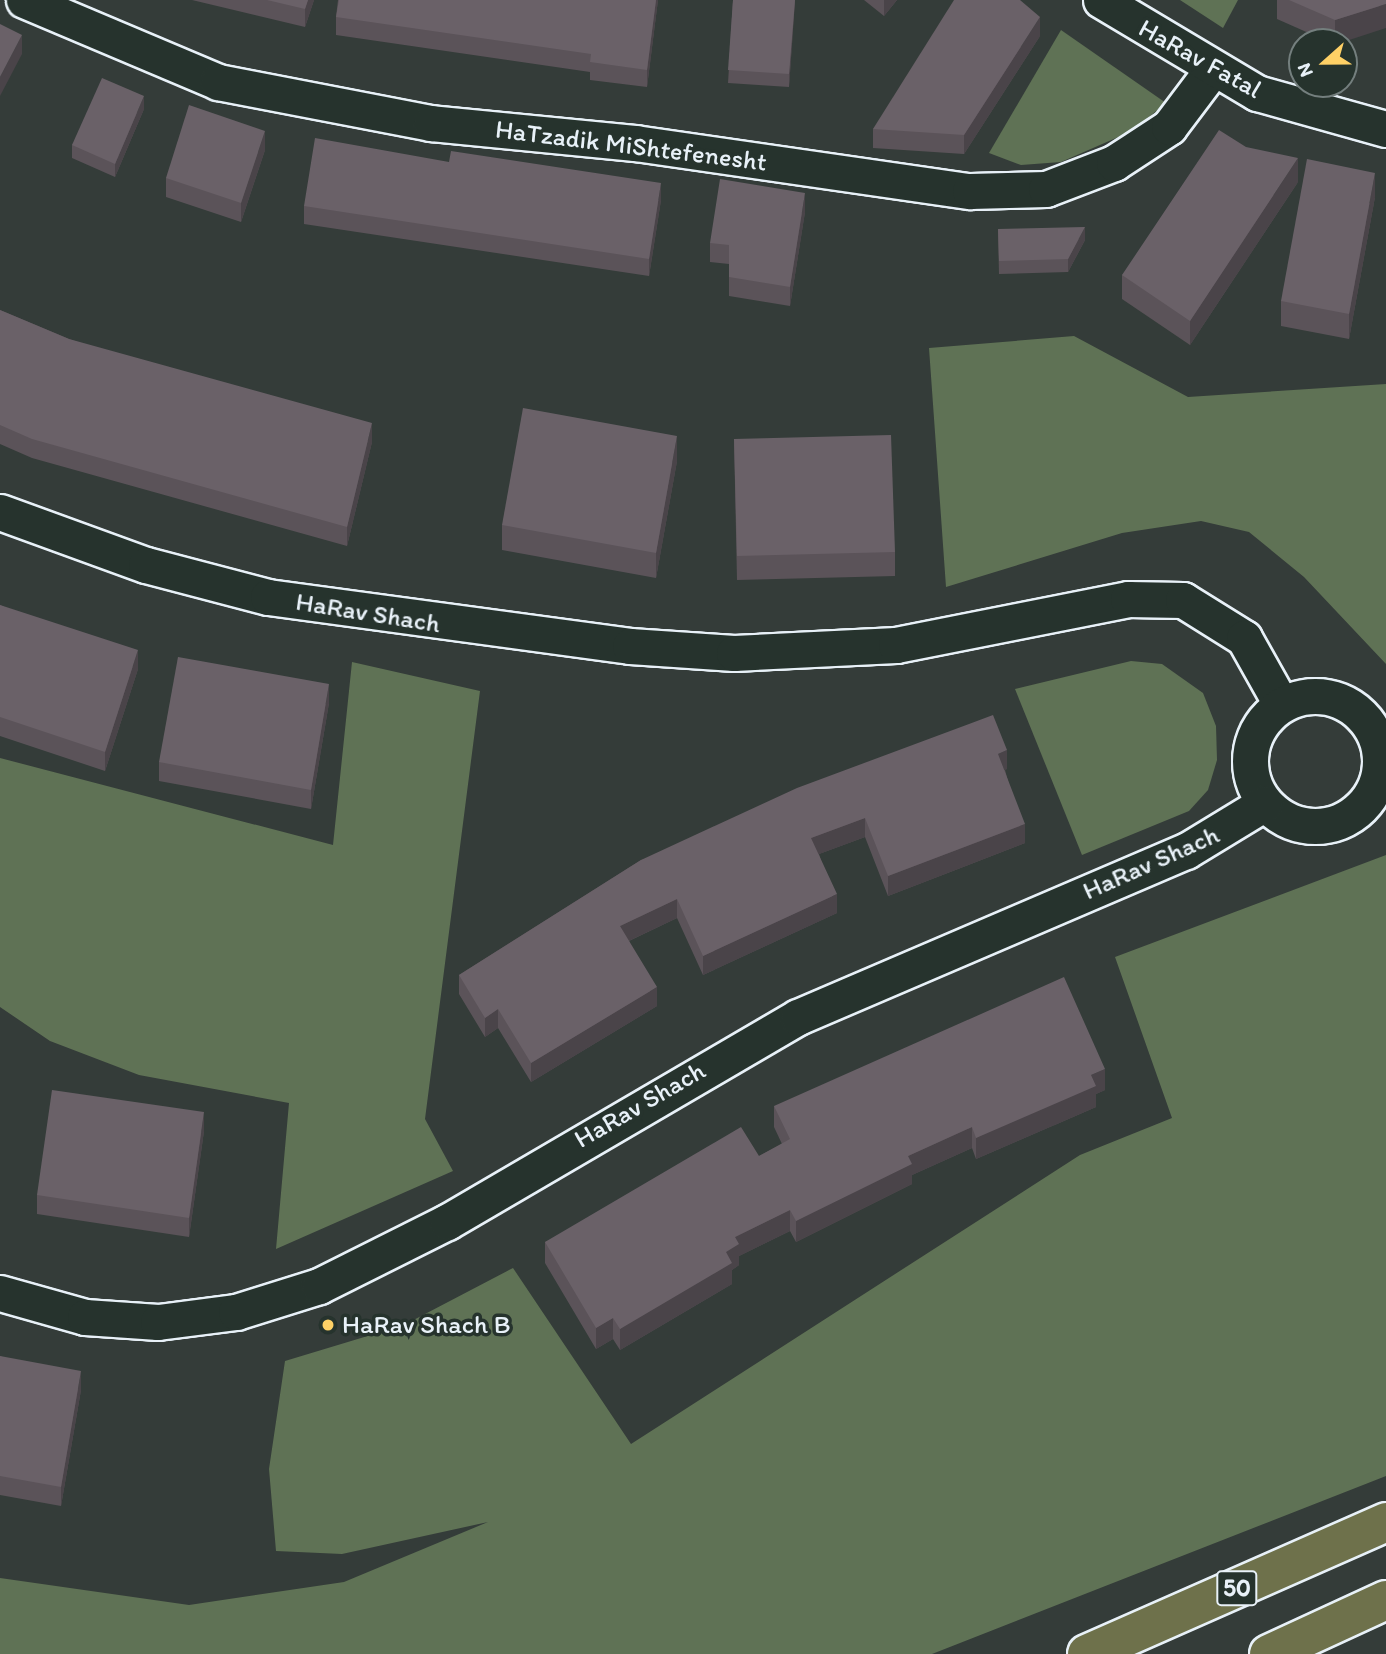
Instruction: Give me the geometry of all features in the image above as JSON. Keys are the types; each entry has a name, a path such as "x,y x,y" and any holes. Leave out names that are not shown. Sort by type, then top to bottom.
{"highway":[{"name":"50","path":"1087,1654 1386,1522"},
{"path":"1269,1654 1386,1600"}],"street":[{"name":"HaTzadik MiShtefenesht","path":"24,0 145,56 228,84 431,123 635,143 970,191 1046,189 1114,163 1169,127 1212,70"},
{"name":"HaRav Fatal","path":"1101,0 1212,70 1309,112 1386,130"},
{"name":"HaRav Shach","path":"0,512 146,565 268,597 630,646 734,653 895,645 1128,599 1183,600 1244,638 1281,704"},
{"path":"1324,695 1346,703 1364,717 1383,756 1370,797 1340,822 1299,824 1265,803 1254,783 1254,739 1281,704 1324,695"},
{"name":"HaRav Shach","path":"0,1293 85,1317 158,1322 236,1312 319,1286 447,1222 798,1017 1186,851 1265,803"}],"green space":[{"path":"1180,0 1238,0 1223,28"},
{"path":"1061,30 1166,103 1132,131 1061,162 1021,165 989,153"},
{"path":"1074,336 1188,397 1386,384 1386,664 1304,577 1249,532 1201,521 1122,533 946,587 929,348"},
{"path":"1131,661 1162,664 1203,693 1216,726 1217,760 1208,790 1189,811 1082,855 1015,689"},
{"path":"352,662 480,691 425,1119 453,1171 276,1249 289,1103 139,1075 50,1041 0,1007 0,758 333,845"},
{"path":"1386,855 1386,1476 932,1654 0,1654 0,1578 189,1605 344,1582 488,1522 342,1554 276,1551 269,1469 285,1361 404,1325 513,1268 631,1444 1080,1155 1172,1118 1115,957"}],"building":[{"path":"267,0 308,0 305,9"},
{"path":"339,0 656,0 647,70 590,62 591,54 336,17"},
{"path":"733,0 795,0 789,74 728,70"},
{"path":"954,0 1020,0 1040,17 964,135 873,129"},
{"path":"1289,0 1386,0 1386,4 1335,20"},
{"path":"0,24 22,35 0,77"},
{"path":"102,78 144,96 115,164 72,145"},
{"path":"189,105 265,131 241,203 166,178"},
{"path":"1219,130 1246,147 1298,158 1190,321 1122,275"},
{"path":"315,138 449,162 451,151 661,183 649,259 304,206"},
{"path":"1307,159 1375,173 1349,314 1281,301"},
{"path":"720,179 805,193 790,287 729,277 729,245 710,243"},
{"path":"1085,227 1068,259 999,261 998,229"},
{"path":"0,310 69,339 372,423 347,527 32,439 0,425"},
{"path":"523,408 677,436 656,553 502,525"},
{"path":"891,435 895,552 737,556 734,439"},
{"path":"0,605 138,650 105,752 0,717"},
{"path":"178,657 329,684 311,790 159,762"},
{"path":"993,715 1007,750 998,754 1025,824 888,876 865,818 811,838 837,894 703,956 677,899 620,926 657,987 531,1063 498,1009 485,1018 459,975 641,860 797,788"},
{"path":"1064,977 1105,1069 1091,1075 1096,1086 976,1138 972,1127 908,1156 912,1164 796,1221 790,1210 735,1237 739,1244 726,1252 732,1263 620,1329 613,1318 596,1328 545,1242 741,1127 759,1156 790,1139 774,1106"},
{"path":"52,1090 204,1112 189,1218 37,1195"},
{"path":"0,1356 81,1371 61,1487 0,1476"}],"place":[{"name":"HaRav Shach B","path":"328,1325"}]}
